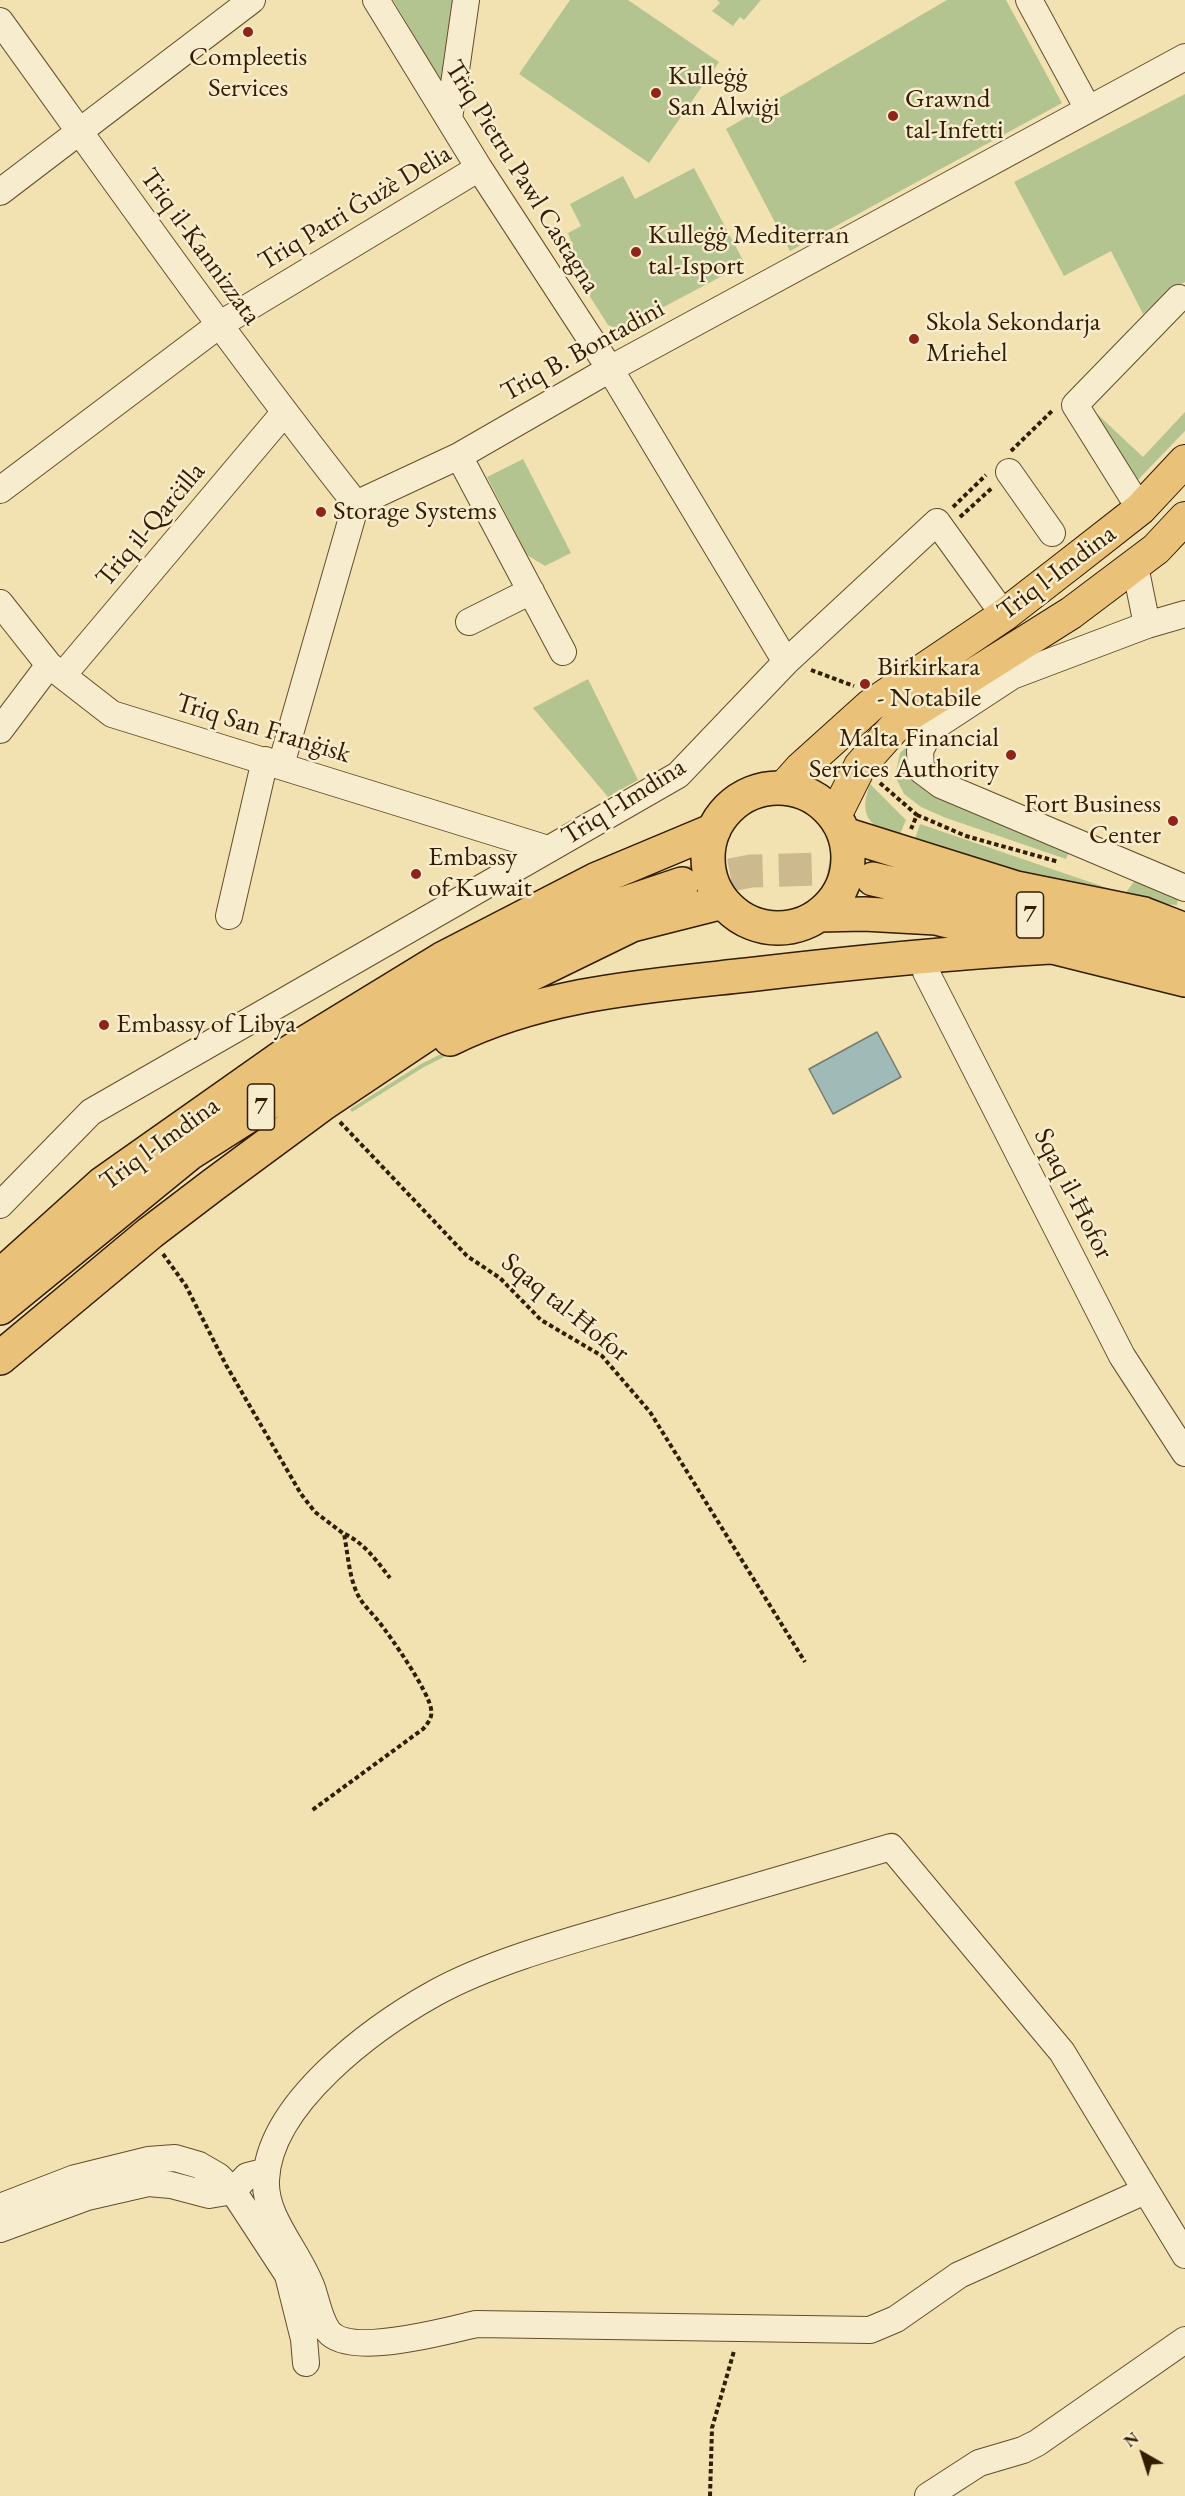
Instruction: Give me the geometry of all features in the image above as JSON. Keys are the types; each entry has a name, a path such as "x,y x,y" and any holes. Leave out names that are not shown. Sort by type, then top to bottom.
{"highway":[{"name":"Triq l-Imdina","path":"0,1276 102,1184 285,1055 442,959 597,879 718,824 733,805 748,795 765,789 783,788 803,792 821,802 840,825"},
{"path":"718,824 708,854 711,880 723,902 736,915 768,928 786,928 803,924 819,915 832,903 842,887 848,861 840,825"},
{"name":"7","path":"840,825 901,852 1016,888 1144,914"},
{"name":"7","path":"873,879 1137,941 1185,958"},
{"name":"Triq l-Imdina","path":"0,1308 190,1153 398,1020 544,939 605,910 682,884"},
{"path":"332,1097 448,1020 509,985 606,936 653,918 677,915 723,902"},
{"path":"819,915 864,914 936,918 1050,946"},
{"path":"1144,914 1185,916"},
{"path":"1144,914 1185,930"},
{"name":"7","path":"1050,946 1185,980"},
{"path":"332,1097 456,1036 503,1017 575,997 662,984 924,955 1050,946"},
{"name":"7","path":"0,1358 150,1233 332,1097"}],"main road":[{"name":"Triq l-Imdina","path":"783,788 820,750 889,691 1004,615 1062,549 1140,509 1185,461"},
{"name":"Triq l-Imdina","path":"840,825 860,766 901,720 1071,613 1156,549 1185,518"}],"street":[{"path":"0,192 252,0"},
{"name":"Triq Pietru Pawl Castagna","path":"376,0 479,168 609,369 786,662"},
{"path":"449,119 466,0"},
{"path":"1029,0 1088,109"},
{"name":"Triq il-Kannizzata","path":"0,21 284,413 357,504"},
{"name":"Triq B. Bontadini","path":"357,504 459,456 609,369 1185,57"},
{"name":"Triq Patri Ġużè Delia","path":"0,489 219,325 479,168"},
{"path":"1140,509 1075,405 1179,298"},
{"name":"Triq il-Qarċilla","path":"0,730 284,413"},
{"path":"459,456 563,652"},
{"path":"1009,472 1062,549"},
{"path":"229,916 273,763 357,504"},
{"path":"940,527 1004,615"},
{"name":"Triq l-Imdina","path":"0,1204 91,1112 678,775 786,662 940,527"},
{"path":"1135,566 1147,625"},
{"path":"469,622 531,591"},
{"name":"Triq San Franġisk","path":"0,603 56,670 112,714 548,849"},
{"path":"1185,614 1147,625 1012,676 931,729 920,751 921,770 941,785 1185,888"},
{"name":"Sqaq il-Ħofor","path":"924,955 926,972 1122,1356 1185,1453"},
{"path":"1145,2191 960,2275 884,2326 856,2331 476,2324 423,2336 357,2344 339,2341 328,2332 321,2318 308,2275 268,2203 267,2171 270,2154 286,2122 306,2094 330,2068 400,2016 436,1993 486,1971 589,1936 891,1847 1062,2052 1185,2256"},
{"path":"0,2207 75,2178 148,2160 175,2158 199,2165 218,2176 233,2191 288,2276 303,2339 306,2363"},
{"path":"0,2229 87,2197 148,2183 171,2185 209,2195 233,2191 247,2176 267,2171"},
{"path":"928,2496 979,2463 1023,2450 1037,2443 1185,2340"}],"path":[{"path":"940,527 1009,472"},
{"path":"860,766 917,815 966,836 1074,866 1084,844"},
{"path":"901,852 917,815"},
{"name":"Sqaq tal-Ħofor","path":"332,1097 340,1123 467,1256 500,1278 541,1320 602,1356 650,1412 805,1662"},
{"path":"150,1233 186,1286 226,1365 301,1494 315,1512 344,1534 359,1541 390,1578"},
{"path":"311,1811 423,1729 430,1721 432,1710 429,1700 402,1657 359,1597 353,1584 344,1534"},
{"path":"710,2496 712,2428 732,2361 738,2330"}],"green space":[{"path":"393,0 455,0 441,81"},
{"path":"570,0 628,0 719,62 649,163 519,74"},
{"path":"717,0 761,0 744,20 740,17 733,26 712,11 720,3"},
{"name":"Grawnd tal-Infetti","path":"947,0 1006,0 1062,103 790,251 726,129"},
{"path":"1185,94 1185,282 1166,293 1143,314 1111,251 1064,276 1014,182"},
{"path":"694,168 745,264 620,330 608,325 568,262 573,247 568,233 581,226 570,204 623,176 635,199"},
{"path":"1095,412 1143,457 1185,412 1185,431 1132,486 1089,418"},
{"path":"523,459 571,553 545,566 527,555 487,477"},
{"path":"588,679 638,780 608,797 533,708"},
{"path":"923,730 914,772 1070,850 1066,859 946,818 921,807 904,794 895,776 900,753"},
{"path":"870,784 906,820 898,839 873,824 869,818 865,804"},
{"path":"920,824 1125,894 1135,880 1178,898 1177,905 1126,901 912,848"},
{"path":"535,1021 458,1050 424,1067 352,1112 350,1109 421,1064 455,1047"}],"water":[{"path":"877,1032 901,1077 833,1114 809,1069"}],"tunnel":[{"path":"682,884 751,871 818,869 873,879"}],"place":[{"name":"Compleetis Services","path":"248,32"},
{"name":"Kulleġġ San Alwiġi","path":"656,93"},
{"name":"Grawnd tal-Infetti","path":"893,116"},
{"name":"Kulleġġ Mediterran tal-Isport","path":"636,252"},
{"name":"Skola Sekondarja Mrieħel","path":"914,339"},
{"name":"Storage Systems","path":"321,512"},
{"name":"Birkirkara - Notabile","path":"865,684"},
{"name":"Malta Financial Services Authority","path":"1011,755"},
{"name":"Fort Business Center","path":"1173,821"},
{"name":"Embassy of Kuwait","path":"416,874"},
{"name":"Embassy of Libya","path":"104,1025"}]}
